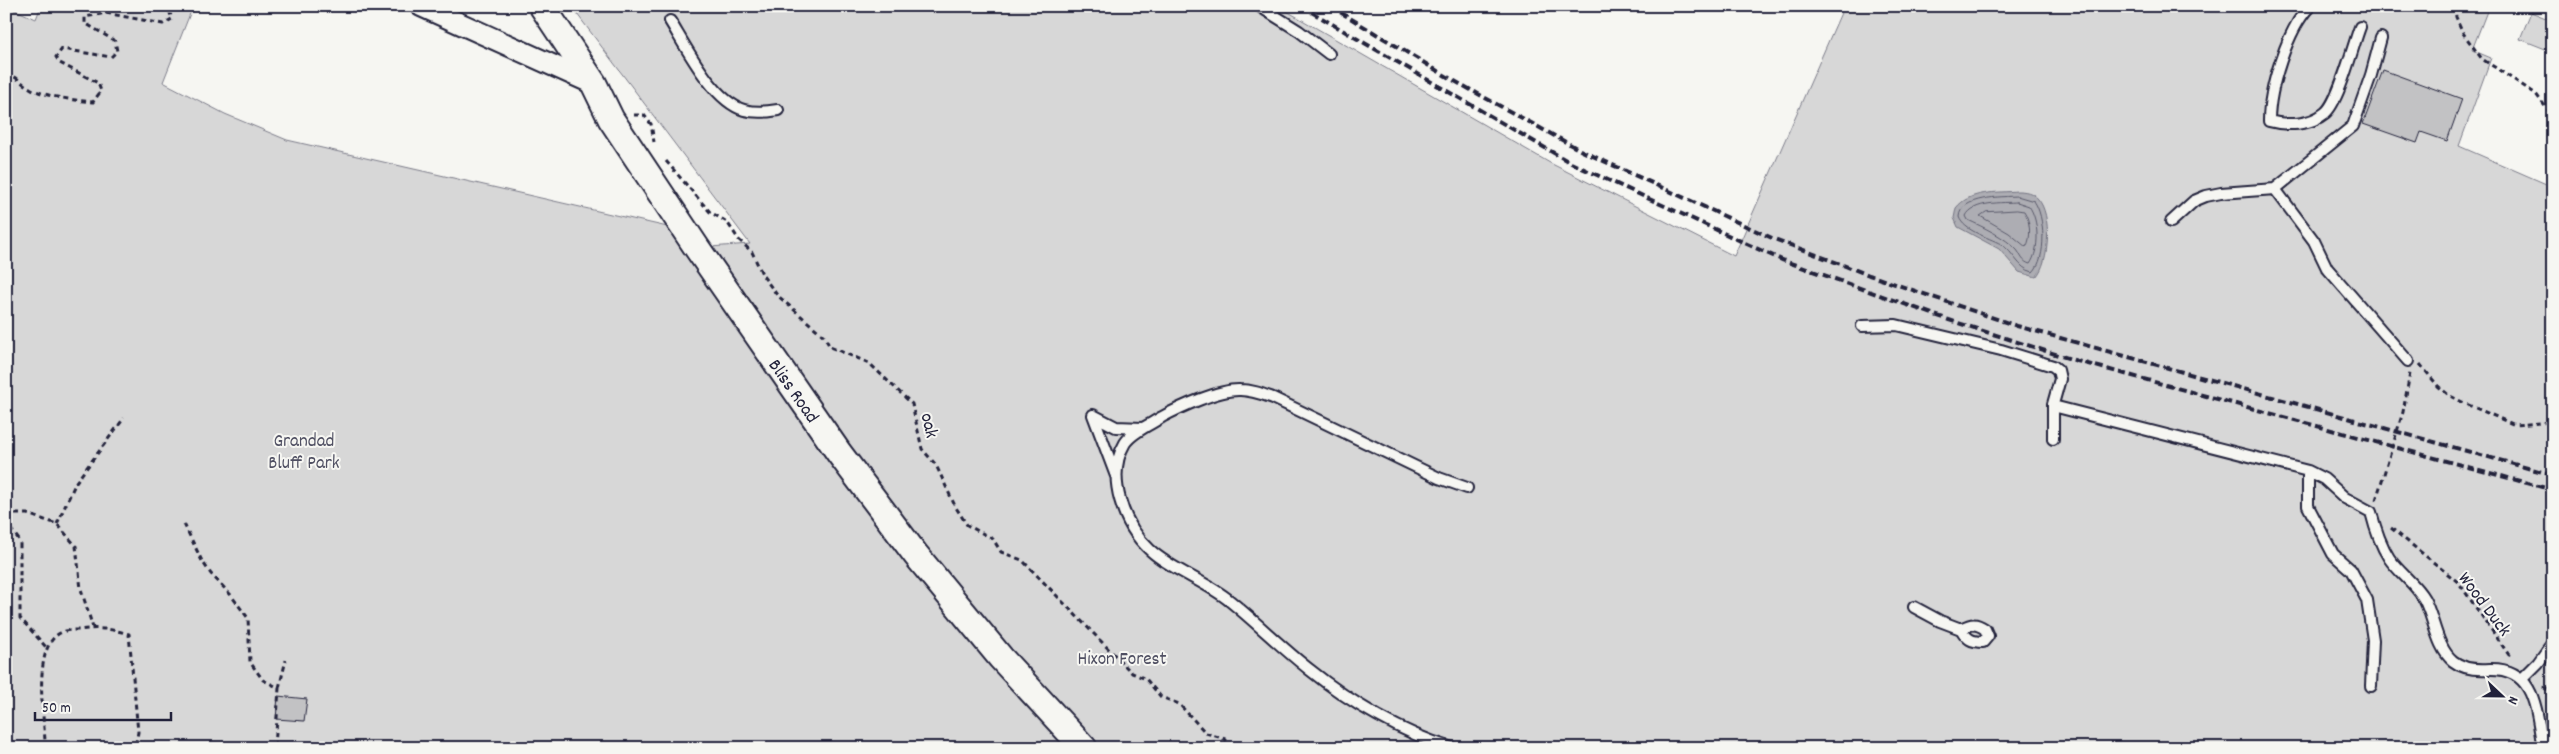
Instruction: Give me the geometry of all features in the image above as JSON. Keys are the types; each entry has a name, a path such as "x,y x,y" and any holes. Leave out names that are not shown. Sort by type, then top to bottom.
{"street":[{"path":"421,6 594,84"},
{"name":"Bliss Road","path":"542,6 594,84 611,120 844,461 916,555 1001,658 1084,748"}],"lane":[{"path":"1259,6 1299,31 1329,54"},
{"path":"2310,6 2299,17 2291,34 2269,101 2269,122 2287,126 2310,121 2326,113 2346,73 2360,27"},
{"path":"670,22 702,72 716,90 732,104 743,110 778,110"},
{"path":"2171,222 2194,202 2206,196 2221,193 2275,190 2353,126 2371,75 2381,38"},
{"path":"2275,190 2314,240 2327,268 2408,360"},
{"path":"1862,326 1896,325 2000,350 2053,366 2058,370 2060,378 2053,406 2053,439"},
{"path":"1117,479 1118,462 1126,442 1143,428 1182,406 1238,390 1254,391 1273,398 1438,478 1466,488"},
{"path":"2053,406 2308,471 2324,479 2345,498 2371,512 2378,537 2390,558 2424,599 2443,647 2453,661 2473,670 2497,669 2524,676"},
{"path":"1143,428 1116,427 1093,415 1117,479 1122,504 1132,530 1150,550 1179,570 1219,592 1310,670 1356,703 1452,748"},
{"path":"2308,471 2308,506 2333,554 2351,570 2367,600 2373,640 2371,686"},
{"path":"1914,606 1940,621 1962,629"},
{"path":"2524,676 2553,642"},
{"path":"2524,676 2532,693 2542,748"}],"path":[{"path":"6,74 16,76 30,88 66,98 93,102 101,91 98,83 60,63 56,57 62,49 111,58 117,51 115,40 85,24 85,17 106,13 163,24 172,18 169,10 162,6"},
{"path":"2455,6 2456,17 2463,33 2482,59 2536,94 2553,116"},
{"path":"611,120 623,115 644,115 651,124 656,148"},
{"name":"oak","path":"663,158 710,212 727,222 739,240 752,252 763,276 777,294 824,336 830,347 869,363 912,404 922,449 936,465 955,506 967,525 993,539 1001,552 1022,560 1132,673 1146,679 1161,697 1180,704 1206,733 1225,739 1233,748"},
{"path":"2371,512 2403,412 2410,374 2408,360 2418,362 2438,386 2450,396 2515,425 2553,422"},
{"path":"57,524 76,482 124,418"},
{"path":"6,503 6,523 20,541 20,618 46,648"},
{"name":"Wood Duck","path":"2371,512 2459,583 2495,638 2524,676 2553,694"},
{"path":"6,514 27,514 57,524 76,546 82,589 93,628"},
{"path":"184,524 211,574 230,594 248,618 250,662 263,680 279,688"},
{"path":"43,748 46,742 42,681 46,648 60,632 93,628 112,629 128,634 138,732 135,748"},
{"path":"275,748 279,688 286,660"}],"green space":[{"path":"6,6 36,19 41,6 193,6 163,82 225,114 287,140 685,231 697,248 750,244 571,6 1278,6 1550,163 1734,256 1844,6 2489,6 2472,50 2491,58 2459,146 2553,187 2553,748 6,748"},
{"path":"2531,12 2553,21 2553,52 2520,39"}],"water":[{"path":"2017,191 2029,192 2034,195 2043,206 2046,215 2046,250 2041,270 2036,277 2019,272 1999,249 1958,227 1954,218 1956,208 1962,202 1976,195"}],"building":[{"path":"2383,70 2462,99 2447,141 2421,132 2417,143 2363,124"},
{"path":"278,696 307,699 304,721 276,719"}],"railway":[{"path":"1301,6 1571,163 1782,260 1949,320 2077,361 2553,490"},
{"path":"1330,6 1451,79 1582,151 1772,238 1869,275 2017,326 2553,475"}],"park label":[{"name":"Grandad Bluff Park","path":"304,450"},
{"name":"Hixon Forest","path":"1122,657"}]}
